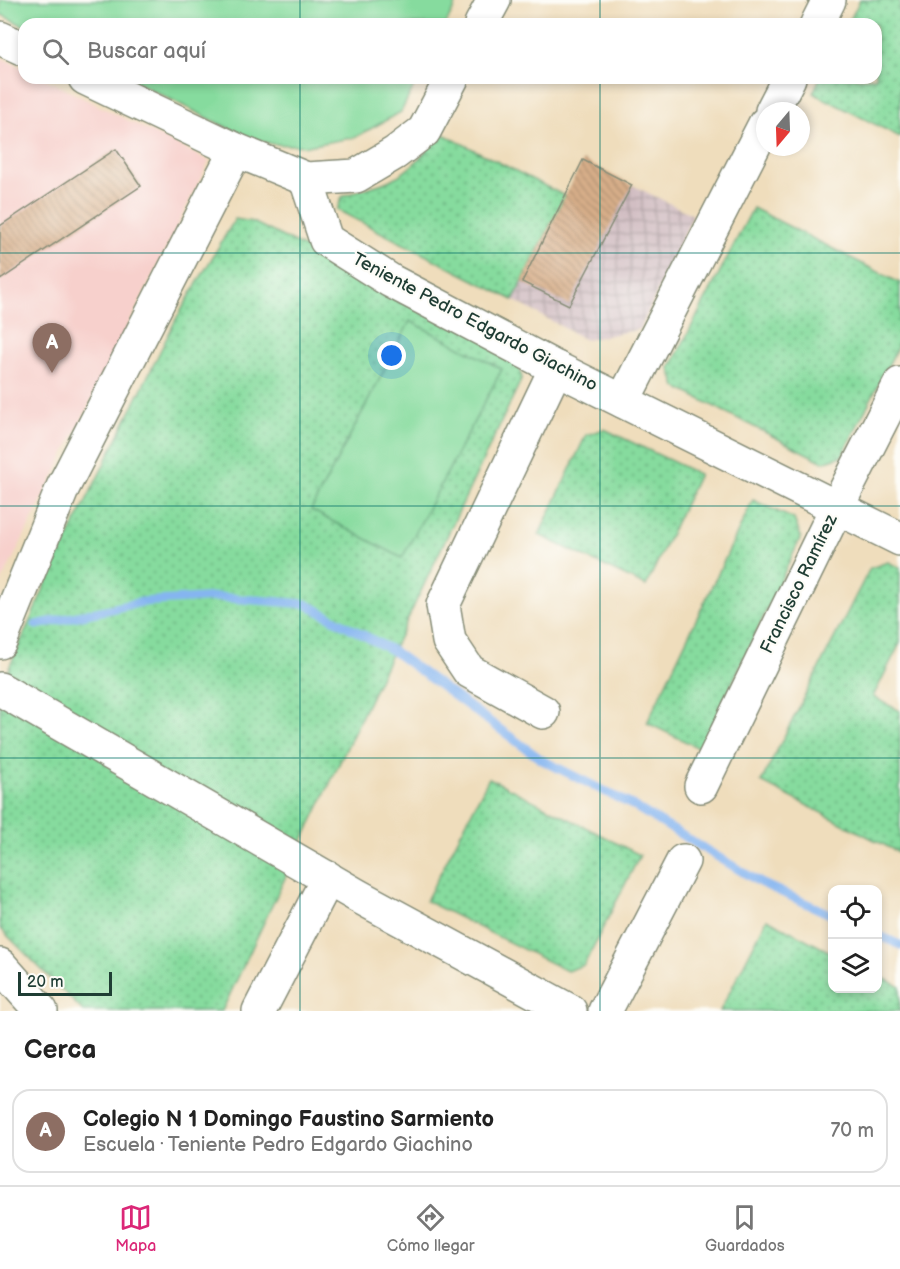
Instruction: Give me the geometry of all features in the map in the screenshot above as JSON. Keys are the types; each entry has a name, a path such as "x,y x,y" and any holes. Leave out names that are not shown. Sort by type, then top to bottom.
{"street":[{"path":"484,18 494,0"},
{"path":"820,18 829,0"},
{"path":"0,38 18,46"},
{"path":"98,84 236,150 306,179 356,176 395,153 424,131 449,84"},
{"path":"777,102 786,84"},
{"path":"623,401 756,142"},
{"path":"0,642 63,487 236,150"},
{"name":"Teniente Pedro Edgardo Giachino","path":"306,179 326,240 392,281 556,368 900,539"},
{"path":"543,712 469,671 449,641 443,605 556,368"},
{"name":"Francisco Ramírez","path":"701,786 836,509 900,384"},
{"path":"0,689 328,878 570,1011"},
{"path":"605,1011 683,861"},
{"path":"259,1011 328,878"},
{"path":"0,965 41,1011"}],"shaded area":[{"path":"0,57 18,66 18,84 55,84 209,161 0,585"},
{"path":"632,185 693,215 640,329 586,340 513,300 522,282 569,305"}],"green space":[{"path":"0,0 458,0 449,18 18,18 18,23 0,14"},
{"path":"860,0 900,0 900,137 813,93 817,84 882,84 882,18 851,18"},
{"path":"140,84 415,84 401,112 356,137 307,146 272,144 248,138"},
{"path":"441,133 565,196 513,300 337,210 342,197 385,182 405,171 425,153"},
{"path":"753,208 900,283 900,342 842,456 823,462 676,387 670,368"},
{"path":"235,219 253,222 515,353 522,378 222,1011 83,1011 0,928 0,689 52,570 176,319"},
{"path":"410,321 502,369 402,558 311,510"},
{"path":"604,429 699,474 646,586 539,535 586,435"},
{"path":"753,500 794,519 801,537 701,749 647,723"},
{"path":"888,562 900,568 900,643 873,697 900,711 900,853 761,782 870,568"},
{"path":"489,778 640,855 584,965 567,971 426,901"},
{"path":"767,919 828,951 828,993 882,993 882,977 900,987 900,1011 720,1011"}],"building":[{"path":"116,149 141,186 0,280 0,226"},
{"path":"583,160 632,185 569,305 522,282"}],"waterway":[{"path":"36,625 142,602 217,597 306,604 393,651 542,760 632,805 761,883 828,913"},
{"path":"882,937 900,945"}],"place":[{"name":"Colegio N 1 Domingo Faustino Sarmiento","path":"52,373"}]}
